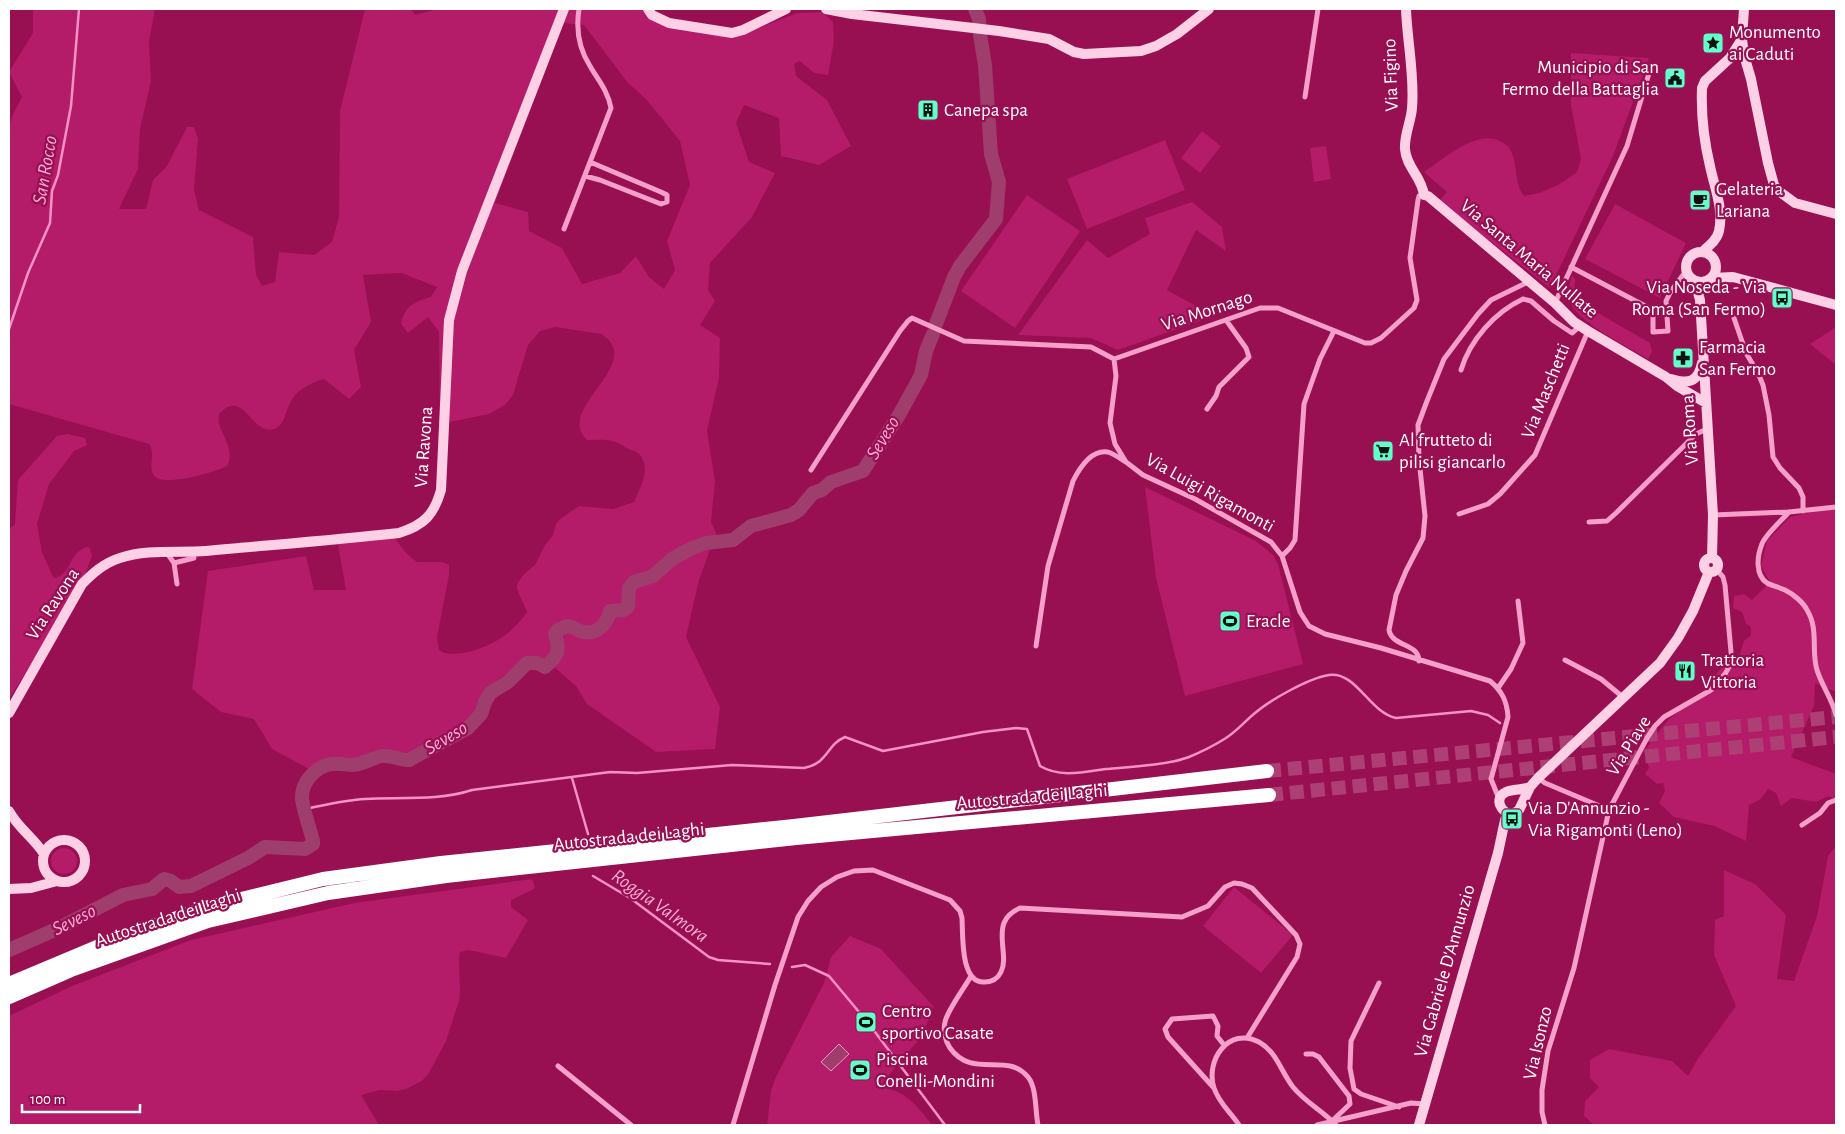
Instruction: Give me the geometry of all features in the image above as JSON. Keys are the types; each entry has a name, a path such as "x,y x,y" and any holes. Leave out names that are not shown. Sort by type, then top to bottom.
{"highway":[{"name":"Autostrada dei Laghi","path":"9,984 110,942 204,908 323,880 441,863 794,826 1268,771"},
{"name":"Autostrada dei Laghi","path":"9,997 71,970 208,921 328,893 446,876 796,838 1269,795"}],"street":[{"name":"Via Ravona","path":"9,713 82,584 97,570 119,559 143,553 319,542 399,533 410,530 431,515 437,506 441,490 448,342 452,304 462,271 564,9"},
{"path":"564,229 610,108 609,97 601,82 588,65 580,43 577,26 579,9"},
{"path":"648,9 652,15 669,23 732,33 743,30 786,9"},
{"path":"826,9 1049,39 1074,52 1084,54 1141,50 1171,38 1209,9"},
{"path":"1305,97 1318,9"},
{"name":"Via Figino","path":"1406,9 1412,108 1405,151 1408,162 1420,179 1424,195"},
{"path":"1744,9 1742,39 1746,64 1774,185 1795,203 1836,214"},
{"path":"1571,267 1648,308 1652,315 1653,332 1668,331 1666,301 1671,291 1686,271 1688,260 1692,255 1702,252 1716,238 1719,230 1720,221 1717,195 1707,153 1702,88 1706,81 1730,58 1742,39"},
{"path":"1730,58 1740,56 1746,64"},
{"path":"1555,303 1627,146 1650,70"},
{"path":"585,176 661,204 667,202 667,195 590,162"},
{"path":"635,194 639,183"},
{"name":"Via Santa Maria Nullate","path":"1424,195 1428,196 1584,329 1706,403"},
{"name":"Via Mornago","path":"1114,358 1260,308 1269,307 1278,308 1360,342 1376,341 1416,305 1417,300 1410,258 1418,200 1419,196 1424,195"},
{"path":"1702,252 1712,255 1716,263 1717,270 1710,280"},
{"path":"1716,263 1733,277"},
{"path":"1686,271 1695,282 1733,277 1836,305"},
{"name":"Via Roma","path":"1700,300 1710,280"},
{"name":"Via Luigi Rigamonti","path":"1419,661 1419,656 1416,652 1394,640 1390,636 1389,630 1396,595 1406,570 1423,538 1425,516 1419,458 1418,425 1444,359 1478,314 1491,300 1529,281"},
{"name":"Via Roma","path":"1695,282 1700,300 1708,429 1713,514 1712,558 1717,563 1713,571"},
{"path":"1461,370 1468,350 1481,333 1510,305 1523,299 1531,301 1554,321 1572,333 1584,329"},
{"path":"811,470 900,331 912,318 964,341 1092,347 1114,358"},
{"path":"1734,318 1746,353 1763,385 1770,415 1773,456 1780,468 1799,488 1803,498 1803,511"},
{"path":"1207,409 1216,396 1219,387 1249,357 1246,348 1226,320"},
{"name":"Via Maschetti","path":"1459,514 1488,504 1535,455 1584,329"},
{"path":"1282,556 1295,540 1304,404 1320,359 1334,331"},
{"name":"Via Luigi Rigamonti","path":"1114,358 1116,376 1110,423 1115,444 1126,462 1143,475 1195,499 1271,542 1282,556 1300,612 1310,626 1325,634 1380,648 1490,681 1498,688"},
{"name":"Via Santa Maria Nullate","path":"1666,377 1687,382 1694,379 1700,373 1703,358"},
{"path":"1589,522 1607,520 1616,514 1696,434 1708,429"},
{"path":"1036,646 1048,566 1073,481 1087,460 1097,454 1107,452 1126,462"},
{"path":"1713,514 1789,512 1836,507"},
{"path":"1789,512 1762,543 1758,568 1760,577 1768,584 1785,590 1808,610 1815,640 1816,668 1829,694 1836,715"},
{"path":"166,552 174,563 177,584"},
{"path":"174,563 194,558"},
{"path":"1518,601 1523,643 1511,669 1498,688 1507,707 1508,717 1491,778 1500,806 1509,813 1519,810 1530,787 1538,778 1660,663 1678,638 1713,571"},
{"name":"Via Piave","path":"1574,968 1609,810 1655,726 1664,717 1711,690 1726,674 1730,665 1730,644 1723,577 1713,571"},
{"path":"1565,660 1600,679 1624,698"},
{"path":"1538,778 1545,783 1609,810"},
{"path":"1500,802 1502,796 1530,787"},
{"path":"1495,788 1519,795 1522,802"},
{"path":"1802,825 1820,813 1828,803 1836,800"},
{"path":"9,811 17,824 36,842 44,854 46,873 57,881"},
{"name":"Via Gabriele D'Annunzio","path":"1420,1125 1424,1104 1509,813"},
{"path":"9,889 31,888 57,881 71,881 82,872 84,859 79,847 74,843 61,840 53,843 36,842"},
{"path":"44,854 53,843"},
{"path":"733,1125 775,985 798,917 808,901 821,887 837,877 854,872 873,870 956,904 962,918 966,967 971,976 976,980 987,982 997,978 1002,968 1002,930 1004,922 1014,911 1020,908 1182,917 1208,906 1225,887 1234,883 1252,888 1296,935 1300,944 1297,957 1247,1038"},
{"path":"9,884 30,883 46,873"},
{"name":"Via Isonzo","path":"1545,1125 1542,1112 1542,1090 1548,1051 1574,968"},
{"path":"971,976 945,1021 944,1033 948,1044 955,1054 964,1061 976,1065 1012,1066 1022,1071 1029,1078 1033,1087 1034,1108 1038,1125"},
{"path":"1379,983 1351,1041 1350,1068 1354,1089 1361,1094 1399,1107"},
{"path":"1214,1087 1168,1037 1165,1029 1172,1019 1213,1016 1218,1026 1217,1036 1224,1045"},
{"path":"1239,1125 1219,1100 1211,1074 1213,1063 1224,1045 1238,1038 1247,1038 1258,1042 1268,1049 1278,1060 1293,1087 1334,1123"},
{"path":"1306,1054 1313,1054 1319,1057 1349,1096 1350,1104 1334,1123"},
{"path":"558,1066 631,1125"},
{"path":"1317,1125 1334,1123 1411,1103 1424,1104"}],"shaded area":[{"path":"33,9 155,9 149,42 151,81 140,129 138,169 119,209 146,209 153,180 167,166 187,127 194,127 198,139 194,189 199,210 253,237 256,275 262,286 275,282 279,252 314,255 332,242 339,217 340,111 365,9 411,9 415,15 437,9 643,9 643,11 666,27 733,38 797,13 822,12 833,22 834,41 828,75 814,73 800,61 794,64 796,76 827,100 851,146 819,165 781,156 779,118 744,105 736,123 749,162 775,173 752,217 710,263 708,290 715,301 700,325 720,338 719,378 707,431 715,481 711,522 716,533 699,580 686,637 720,707 715,749 656,752 587,704 576,686 546,660 522,664 496,681 468,722 406,756 324,764 311,770 272,749 254,719 221,712 192,689 208,571 306,556 314,590 346,590 337,539 392,534 405,552 417,562 442,562 449,565 449,575 437,637 439,650 450,654 472,651 490,644 507,634 527,612 517,589 517,584 524,574 535,565 560,519 579,506 613,509 634,502 644,478 645,465 639,454 616,442 587,440 580,427 581,414 608,372 614,358 612,346 601,334 555,327 540,331 528,345 513,395 505,405 489,414 440,424 439,332 428,317 408,333 401,324 408,308 431,297 437,287 402,273 363,275 371,322 354,350 361,387 349,399 324,379 309,385 293,398 283,421 274,429 266,429 259,426 241,409 235,406 228,407 219,414 219,424 228,446 229,461 227,466 212,472 176,480 157,478 153,474 151,466 152,452 149,444 9,404 9,127 22,97 9,72 33,33","holes":["562,23 584,25 628,83 646,99 680,141 690,185 667,241 675,270 664,289 649,277 636,256 620,273 582,284 562,248 529,231 528,212 495,203"]},
{"path":"1571,53 1649,58 1613,156 1550,288 1439,201 1447,192 1424,172 1460,147 1481,139 1491,138 1507,145 1510,149 1515,162 1519,185 1524,196 1539,193 1558,185 1576,173 1581,159 1571,105"},
{"path":"1202,131 1221,146 1200,173 1181,158"},
{"path":"1165,140 1185,190 1087,229 1067,179"},
{"path":"1326,146 1331,179 1314,182 1310,148"},
{"path":"1027,195 1080,231 1015,328 961,291"},
{"path":"1192,202 1222,227 1226,251 1196,230 1167,290 1214,316 1118,350 1091,338 1018,335 1087,240 1108,258 1150,234 1145,218"},
{"path":"1615,204 1686,243 1660,298 1585,259"},
{"path":"1572,276 1575,279 1574,299 1650,343 1652,352 1648,359 1593,326 1575,310 1570,302 1569,295"},
{"path":"1836,327 1836,365 1810,344"},
{"path":"67,434 85,438 87,445 74,451 49,484 37,524 42,552 53,577 56,578 65,571 73,558 81,550 87,547 90,548 92,556 82,582 9,699 9,529 15,524 18,480 57,436"},
{"name":"Eracle","path":"1145,487 1256,541 1273,555 1278,564 1303,664 1185,696 1156,578"},
{"path":"1836,507 1836,692 1815,683 1814,706 1791,757 1836,774 1836,799 1828,796 1816,802 1792,798 1781,806 1776,793 1768,789 1761,799 1749,805 1746,841 1714,826 1674,817 1659,803 1665,791 1663,783 1657,784 1645,774 1649,768 1644,751 1668,720 1704,691 1721,668 1740,654 1744,641 1751,635 1751,627 1746,624 1742,612 1733,608 1734,596 1744,594 1752,600 1770,582 1761,566 1767,541 1790,517"},
{"path":"1836,846 1836,1125 1594,1125 1584,1116 1585,1101 1599,1087 1590,1078 1590,1060 1609,1049 1672,1061 1688,1076 1697,1060 1736,1006 1714,955 1715,920 1724,916 1724,870 1755,884 1786,915 1777,979 1794,981 1817,916 1828,856"},
{"path":"64,848 73,852 77,861 73,870 64,874 55,870 51,861 55,852"},
{"path":"532,879 535,887 532,890 511,900 511,907 528,920 506,958 468,950 460,952 459,1001 446,1041 429,1073 422,1081 406,1089 397,1091 380,1090 361,1095 379,1125 9,1125 9,1016 72,986 191,940 354,903"},
{"path":"1234,887 1293,935 1261,973 1203,926"},
{"name":"Centro sportivo Casate","path":"850,936 881,949 934,1007 921,1037 883,1082 887,1089 894,1090 907,1097 932,1125 767,1125 771,1091 775,1079 824,983 831,957"},
{"path":"839,1044 849,1054 831,1071 821,1062"}],"waterway":[{"name":"San Rocco","path":"9,329 28,273 50,223 52,191 58,175 71,106 79,9"},
{"name":"Seveso","path":"936,324 960,266 996,219 999,182 991,154 985,65 979,19 975,9"},
{"name":"Seveso","path":"9,950 59,928 123,895 152,889 164,879 171,881 179,887 191,886 248,858 265,847 305,849 313,844 302,793 307,781 315,771 326,765 356,765 382,756 409,760 468,728 481,714 490,693 508,682 527,663 537,663 545,667 556,656 558,645 555,634 558,630 567,626 583,632 593,632 601,628 610,611 624,610 628,607 629,588 634,582 653,576 672,559 706,543 733,540 751,526 791,515 799,510 813,493 822,490 831,482 863,471 899,415 921,375 926,351 933,334"},
{"path":"305,809 378,798 446,796 472,790 610,772 637,773 732,765 804,768 818,762 839,740 845,737 883,751 983,732 1016,728 1027,729 1040,766 1048,770 1064,773 1081,773 1160,764 1189,757 1213,746 1231,735 1251,716 1280,696 1311,680 1329,675 1339,675 1347,679 1378,708 1396,718 1471,711 1488,715 1500,723"},
{"path":"572,778 588,834"},
{"name":"Roggia Valmora","path":"593,876 630,898 709,957 718,960 770,964"},
{"name":"Roggia Valmora","path":"792,967 805,965 829,976 869,1024 945,1125"}],"tunnel":[{"path":"1267,771 1836,717"},
{"path":"1269,795 1836,737"}],"place":[{"name":"Monumento ai Caduti","path":"1713,43"},
{"name":"Municipio di San Fermo della Battaglia","path":"1675,78"},
{"name":"Canepa spa","path":"928,110"},
{"name":"Gelateria Lariana","path":"1700,200"},
{"name":"Via Noseda - Via Roma (San Fermo)","path":"1782,298"},
{"name":"Farmacia San Fermo","path":"1683,358"},
{"name":"Al frutteto di pilisi giancarlo","path":"1383,451"},
{"name":"Eracle","path":"1230,621"},
{"name":"Trattoria Vittoria","path":"1685,671"},
{"name":"Via D'Annunzio - Via Rigamonti (Leno)","path":"1512,819"},
{"name":"Centro sportivo Casate","path":"866,1022"},
{"name":"Piscina Conelli-Mondini","path":"860,1070"}]}
